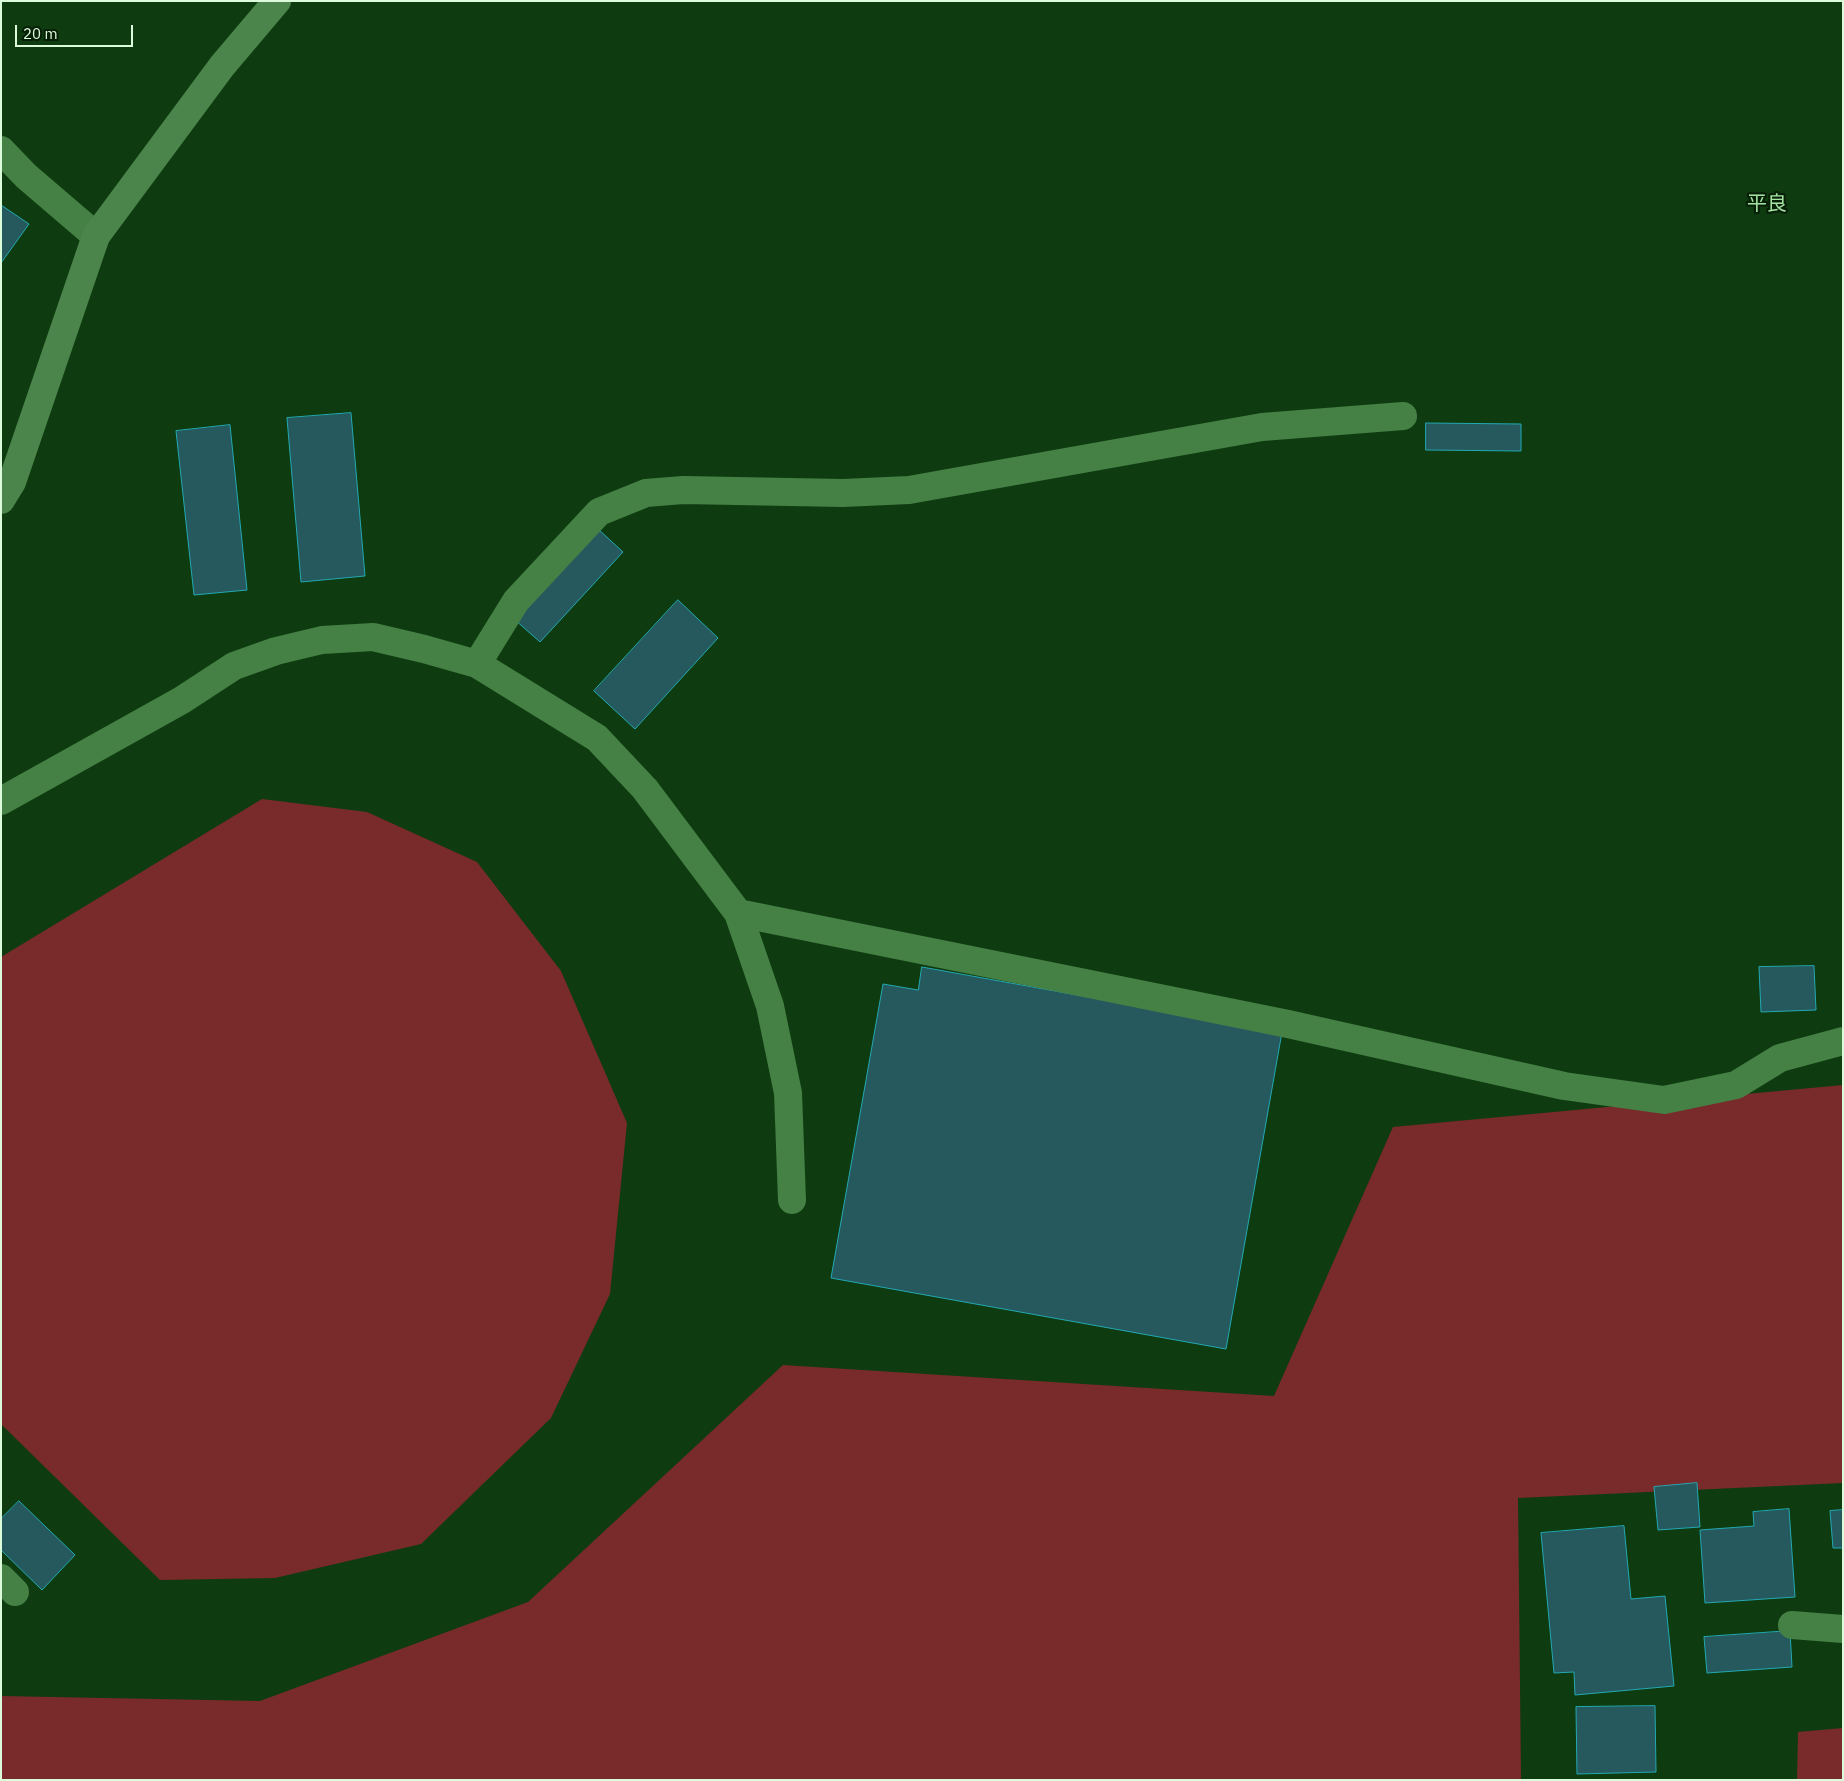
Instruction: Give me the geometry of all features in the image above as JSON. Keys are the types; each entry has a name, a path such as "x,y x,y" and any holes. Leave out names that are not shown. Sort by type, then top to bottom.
{"street":[{"path":"1,500 12,482 96,236 222,66 277,1"},
{"path":"1,150 26,176 96,236"},
{"path":"477,664 516,601 599,512 646,492 683,490 843,493 909,490 1262,427 1403,416"},
{"path":"1,801 182,700 234,666 276,651 322,640 373,637 424,648 477,664 597,738 645,789 738,913 770,1006 788,1093 792,1200"},
{"path":"738,913 1288,1024 1564,1086 1664,1100 1736,1085 1780,1058 1843,1042"},
{"path":"1792,1625 1843,1628"}],"shaded area":[{"path":"262,799 367,812 477,862 561,971 627,1123 610,1294 551,1418 421,1544 275,1578 160,1580 1,1424 1,957"},
{"path":"1843,1085 1843,1483 1518,1498 1521,1780 1,1780 1,1696 260,1701 528,1602 783,1365 1274,1396 1393,1127"},
{"path":"1843,1728 1843,1780 1797,1780 1798,1732"}],"building":[{"path":"1,205 29,224 1,263"},
{"path":"351,413 365,576 301,582 287,418"},
{"path":"1426,423 1521,424 1521,451 1426,450"},
{"path":"230,425 247,590 194,595 176,431"},
{"path":"598,529 623,552 540,642 514,619"},
{"path":"678,600 718,638 635,729 594,691"},
{"path":"1814,966 1816,1010 1761,1012 1759,967"},
{"path":"922,967 1282,1032 1226,1349 831,1278 883,984 918,990"},
{"path":"1697,1483 1700,1527 1658,1530 1654,1487"},
{"path":"19,1501 75,1555 42,1590 1,1550 1,1519"},
{"path":"1789,1509 1795,1597 1705,1603 1700,1530 1754,1526 1753,1512"},
{"path":"1843,1510 1843,1548 1833,1548 1830,1511"},
{"path":"1624,1526 1631,1599 1665,1596 1674,1686 1575,1695 1574,1672 1554,1673 1541,1533"},
{"path":"1790,1631 1792,1667 1707,1673 1704,1637"},
{"path":"1655,1706 1656,1772 1577,1774 1576,1707"}],"district":[{"name":"平良","path":"1767,204"}]}
